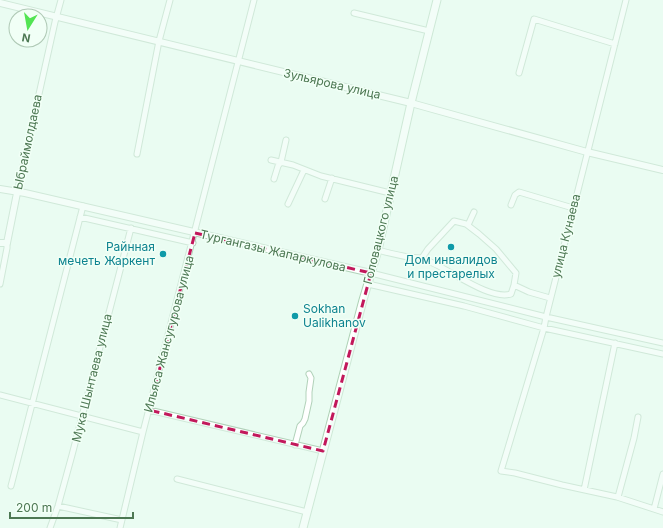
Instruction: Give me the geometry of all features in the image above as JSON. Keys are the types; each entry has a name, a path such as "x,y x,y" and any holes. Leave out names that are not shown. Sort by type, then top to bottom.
{"main road":[{"name":"Головацкого улица","path":"303,528 370,273 378,250 436,0"}],"street":[{"name":"Ыбраймолдаева","path":"0,284 7,248 3,243 17,193 61,0"},
{"path":"137,154 159,41 170,0"},
{"name":"Ильяса Жансугурова улица","path":"120,528 143,432 193,243 254,0"},
{"name":"улица Кунаева","path":"584,490 501,471 544,328 550,298 626,0"},
{"name":"Зульярова улица","path":"0,2 238,62 411,103 587,152 663,170"},
{"path":"354,13 429,31"},
{"path":"519,73 534,19 615,44"},
{"path":"274,179 278,166 281,162 286,140"},
{"path":"271,160 390,193"},
{"path":"288,204 304,170"},
{"path":"325,199 332,178"},
{"name":"Тургангазы Жапаркулова","path":"0,189 83,206 370,273 546,317 663,343"},
{"path":"512,205 515,196 519,192 573,208"},
{"path":"11,486 83,206"},
{"path":"468,225 474,212"},
{"path":"80,217 193,243"},
{"path":"378,250 422,258 436,264 457,277 495,294 504,296 511,294 516,273 496,249 468,225 454,221 428,249 422,258"},
{"name":"Мука Шынтаева улица","path":"50,528 58,506 131,228"},
{"path":"368,284 464,306 544,328 663,354"},
{"path":"514,285 529,292 550,298"},
{"path":"615,343 584,490 618,497 663,512"},
{"path":"295,445 300,426 305,419 309,401 311,378 309,374"},
{"path":"0,394 143,432"},
{"path":"149,410 323,451"},
{"path":"618,497 634,438 638,417"},
{"path":"654,509 663,474"},
{"path":"177,479 307,512"},
{"path":"58,506 122,520"}],"highlighted area":[{"path":"195,233 371,273 323,451 149,410"}],"place":[{"name":"Дом инвалидов и престарелых","path":"451,247"},
{"name":"Райнная мечеть Жаркент","path":"163,254"},
{"name":"Sokhan Ualikhanov","path":"295,316"}]}
